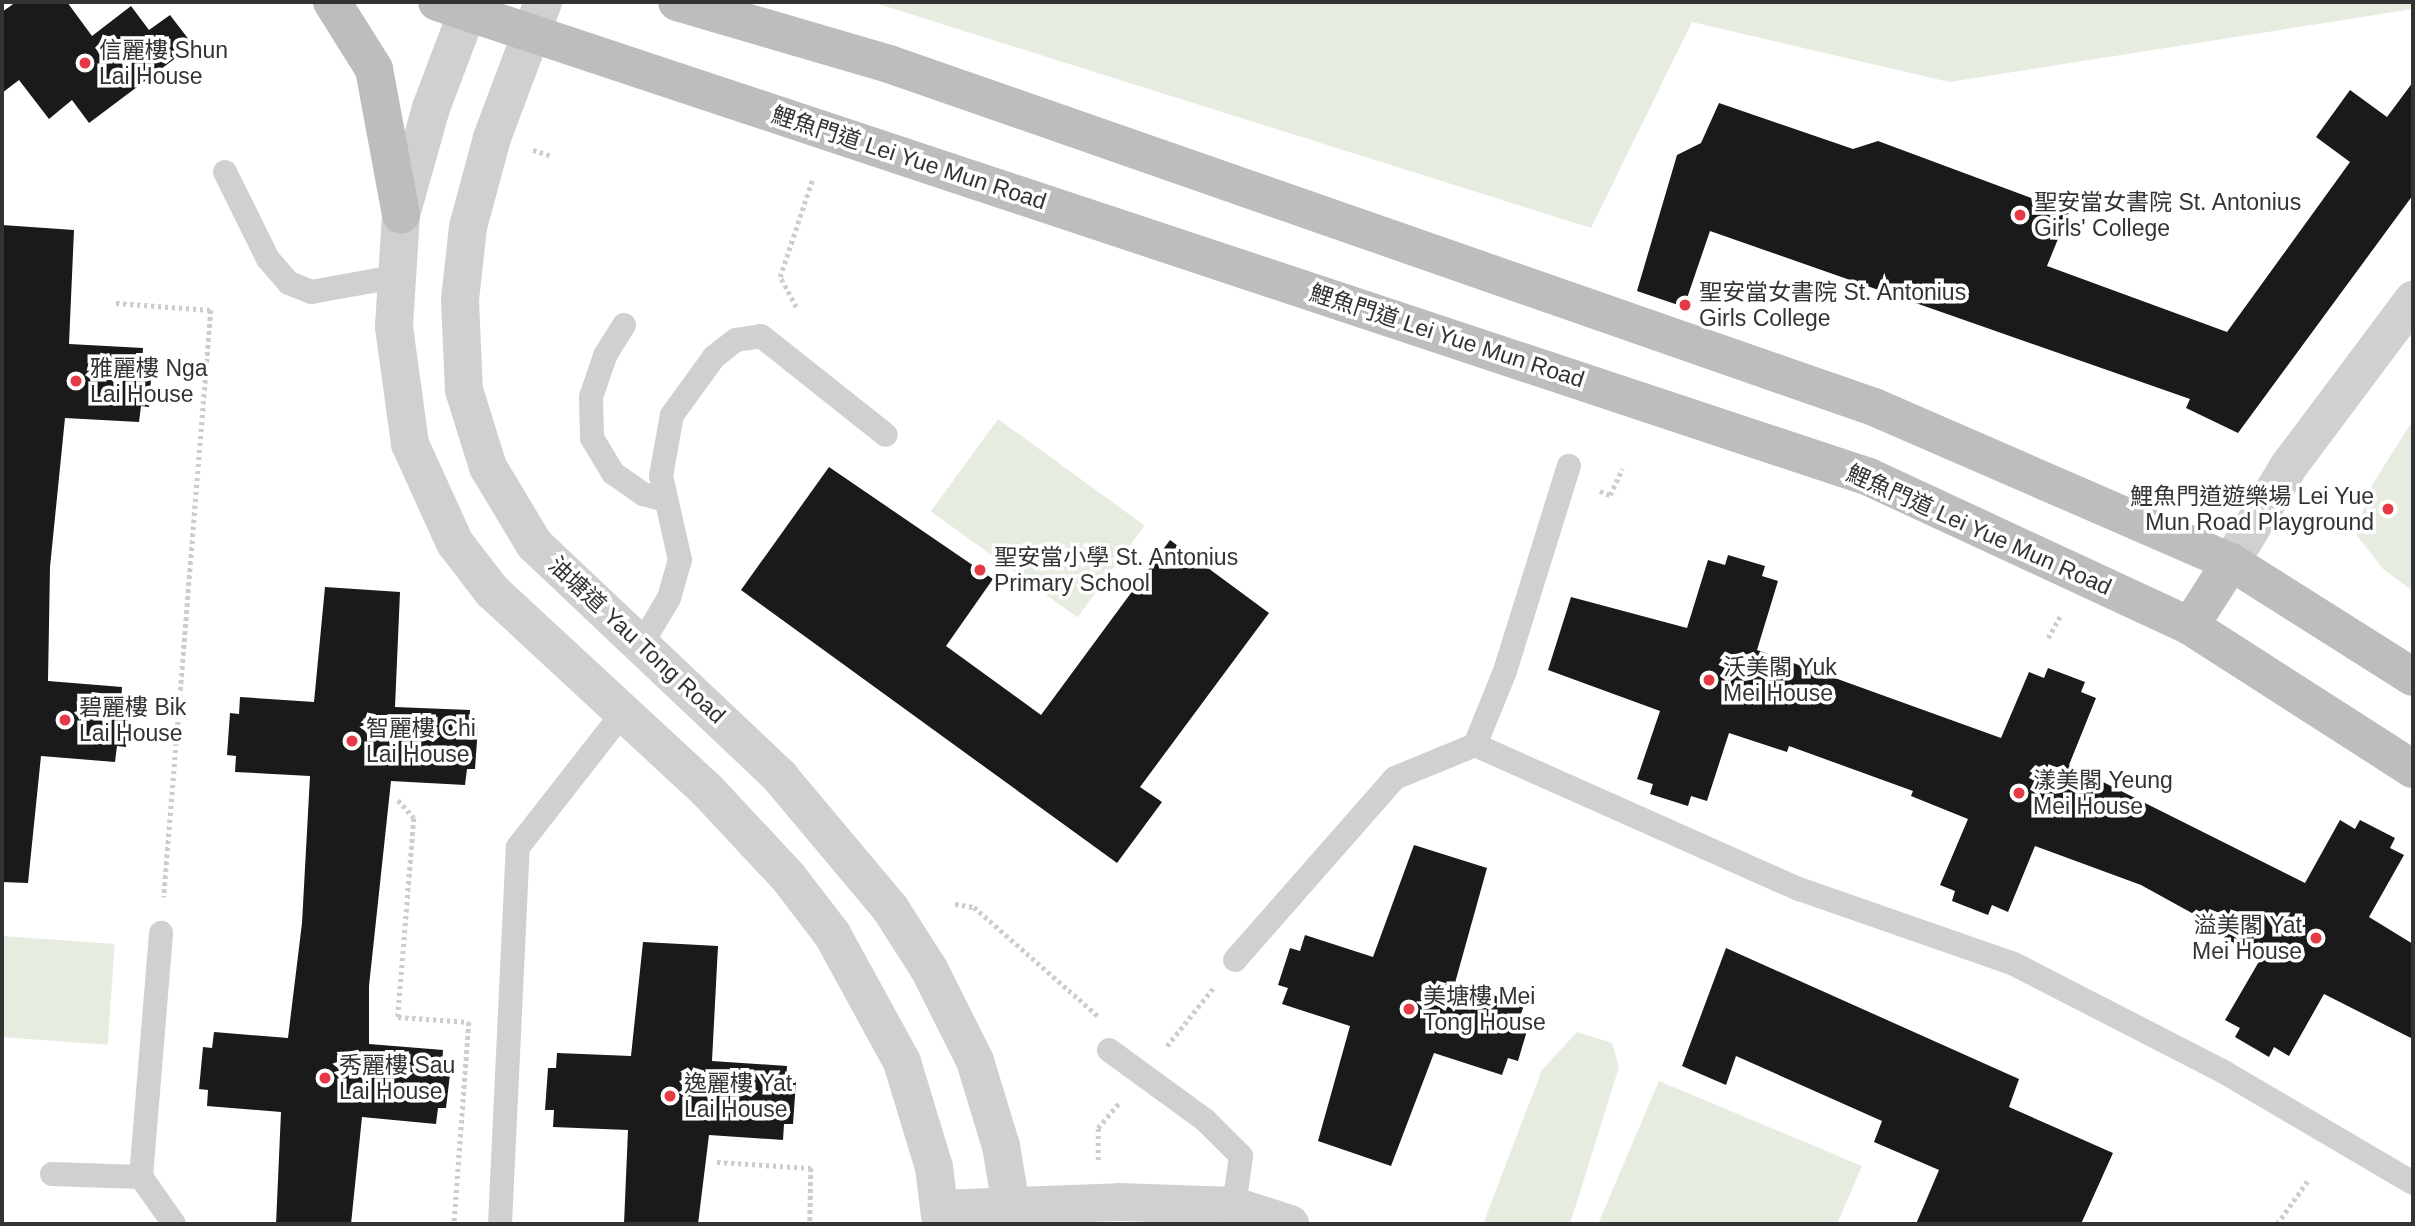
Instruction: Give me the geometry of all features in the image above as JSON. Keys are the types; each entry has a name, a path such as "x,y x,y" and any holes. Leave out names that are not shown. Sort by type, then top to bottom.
{"main road":[{"path":"332,2 374,69 401,215"},
{"path":"677,2 889,64 1874,407 2231,562 2413,677"},
{"name":"鯉魚門道 Lei Yue Mun Road","path":"458,5 538,17 1869,477 2190,626 2413,769"},
{"path":"2190,626 2231,562"}],"street":[{"path":"458,5 401,215 394,277 400,393 410,444 455,543 492,591 707,790 789,878 832,934 902,1062 941,1217 1234,1206 1290,1224"},
{"name":"油塘道 Yau Tong Road","path":"538,17 492,138 468,227 460,300 464,390 488,467 508,507 534,544 780,777 890,908 929,969 975,1061 1014,1215"},
{"path":"2231,562 2288,467 2413,300"}],"lane":[{"path":"225,172 268,259 289,284 311,292 394,277"},
{"path":"624,325 604,356 591,397 592,438 613,473 643,494 666,500"},
{"path":"641,645 669,598 680,560 661,476 672,415 714,357 736,340 761,336 790,355 886,435"},
{"path":"1235,960 1395,778 1475,745 1505,671 1569,466"},
{"path":"500,1224 518,847 622,714"},
{"path":"1475,745 1799,889 2014,964 2224,1072 2413,1183"},
{"path":"161,933 141,1177 174,1224"},
{"path":"1110,1038 1205,1120 1241,1156 1234,1206"},
{"path":"52,1174 141,1177"}],"path":[{"path":"796,307 780,277 812,180"},
{"path":"116,303 211,310 161,933"},
{"path":"398,800 414,818 398,1017 469,1022 454,1224"},
{"path":"955,904 974,907 1110,1038"},
{"path":"717,1162 811,1168 810,1224"},
{"path":"2277,1224 2309,1179"}],"shaded area":[{"path":"872,2 2413,2 2413,9 1949,82 1692,22 1591,228"},
{"path":"998,419 1144,525 1077,618 931,511"},
{"name":"鯉魚門道遊樂場 Lei Yue Mun Road Playground","path":"2413,420 2413,591 2383,569 2355,533 2372,485"},
{"path":"2,936 115,944 108,1045 2,1037"},
{"path":"1577,1032 1612,1043 1619,1067 1570,1224 1483,1224 1542,1070"},
{"path":"1659,1081 1862,1166 1837,1224 1598,1224"}],"building":[{"name":"信麗樓 Shun Lai House","path":"16,2 67,2 92,36 131,6 149,30 170,15 193,45 89,123 72,100 49,119 19,80 2,93 2,12"},
{"path":"2413,82 2413,195 2238,433 2186,408 2190,399 1710,231 1684,307 1637,291 1677,155 1701,143 1719,103 1853,149 1878,141 2069,212 2047,266 2227,332 2350,162 2316,137 2350,90 2387,117"},
{"path":"2,225 74,230 69,344 143,348 142,364 152,365 149,407 141,406 139,422 65,418 50,567 48,681 122,687 121,703 129,704 126,747 117,746 115,762 41,756 28,883 2,882"},
{"path":"829,467 993,579 946,646 1041,715 1170,540 1269,613 1140,787 1162,802 1117,863 741,590"},
{"path":"1728,555 1765,566 1762,576 1778,581 1757,650 2001,738 2029,672 2044,678 2048,668 2085,682 2081,692 2096,698 2069,765 2305,883 2340,820 2355,829 2360,820 2395,838 2390,848 2404,855 2369,917 2413,944 2413,1039 2324,994 2289,1056 2274,1047 2269,1057 2235,1037 2240,1028 2225,1020 2261,958 2207,928 2210,923 2141,885 2035,846 2008,912 1992,905 1988,915 1952,901 1955,891 1940,885 1968,819 1911,796 1913,791 1789,746 1787,752 1729,733 1707,801 1691,796 1688,806 1650,794 1653,784 1637,779 1660,711 1548,670 1571,597 1687,628 1708,560 1725,565"},
{"path":"325,587 400,592 395,707 470,710 469,727 478,727 475,769 467,769 465,785 391,781 369,986 369,1044 443,1050 442,1066 451,1066 446,1108 438,1108 436,1124 362,1117 351,1224 276,1224 281,1112 207,1106 208,1090 199,1089 203,1047 212,1048 214,1032 288,1038 302,923 310,776 235,772 236,756 227,755 230,713 239,714 240,697 314,702"},
{"name":"美塘樓 Mei Tong House","path":"1414,845 1487,868 1455,983 1524,1005 1519,1020 1529,1024 1518,1061 1508,1058 1502,1075 1434,1053 1391,1166 1318,1141 1350,1026 1282,1004 1288,988 1278,985 1290,948 1300,951 1305,935 1373,957"},
{"name":"逸麗樓 Yat Lai House","path":"643,942 718,946 712,1061 787,1066 786,1082 796,1082 793,1124 784,1124 783,1140 709,1135 698,1224 624,1224 628,1130 553,1127 554,1110 545,1110 548,1068 556,1068 557,1053 631,1056"},
{"path":"1726,948 2019,1079 2009,1107 2113,1153 2081,1224 1916,1224 1939,1170 1874,1142 1882,1121 1736,1056 1726,1085 1682,1066"}],"place":[{"name":"信麗樓 Shun Lai House","path":"85,63"},
{"name":"聖安當女書院 St. Antonius Girls' College","path":"2020,215"},
{"name":"聖安當女書院 St. Antonius Girls College","path":"1685,305"},
{"name":"雅麗樓 Nga Lai House","path":"76,381"},
{"name":"鯉魚門道遊樂場 Lei Yue Mun Road Playground","path":"2388,509"},
{"name":"聖安當小學 St. Antonius Primary School","path":"980,570"},
{"name":"沃美閣 Yuk Mei House","path":"1709,680"},
{"name":"碧麗樓 Bik Lai House","path":"65,720"},
{"name":"智麗樓 Chi Lai House","path":"352,741"},
{"name":"漾美閣 Yeung Mei House","path":"2019,793"},
{"name":"溢美閣 Yat Mei House","path":"2316,938"},
{"name":"美塘樓 Mei Tong House","path":"1409,1009"},
{"name":"秀麗樓 Sau Lai House","path":"325,1078"},
{"name":"逸麗樓 Yat Lai House","path":"670,1096"}]}
